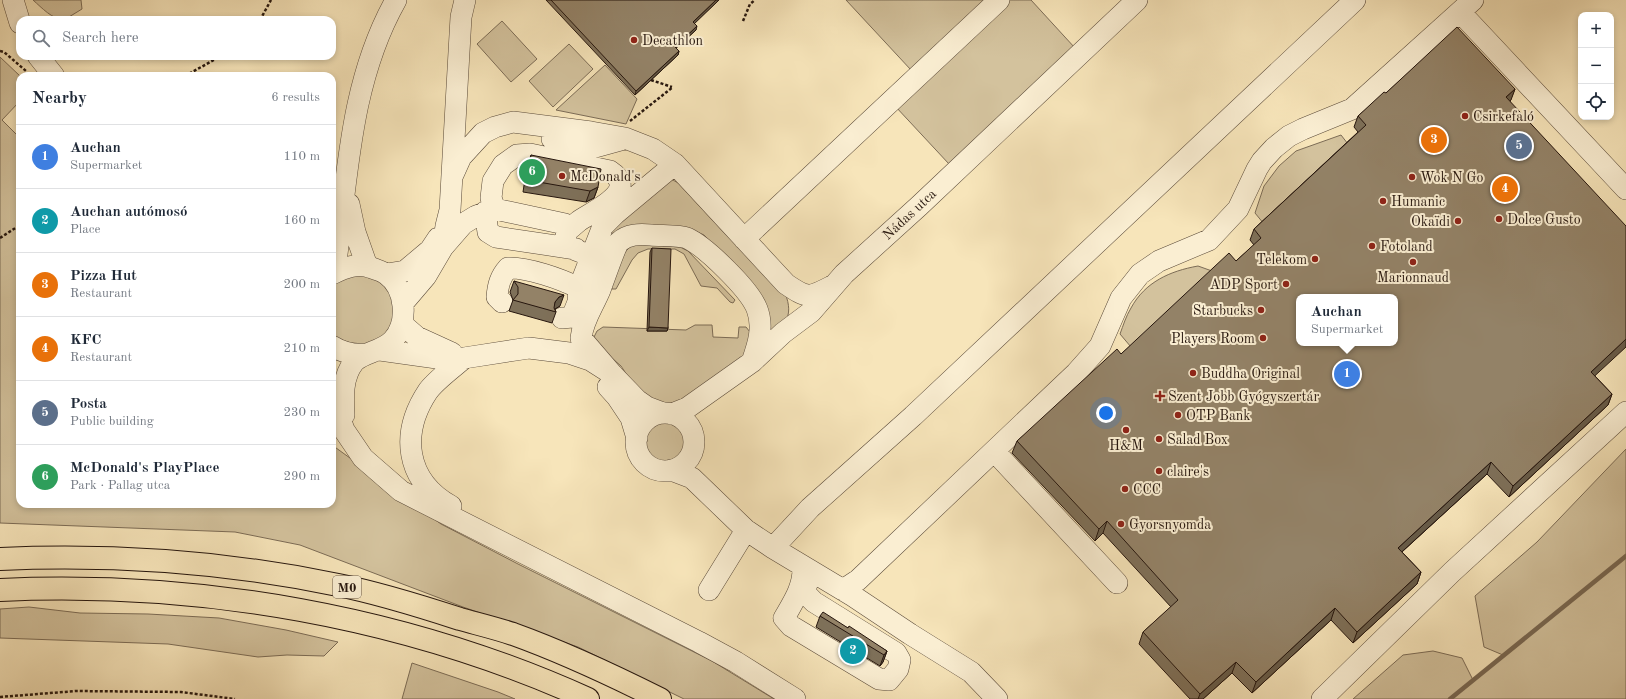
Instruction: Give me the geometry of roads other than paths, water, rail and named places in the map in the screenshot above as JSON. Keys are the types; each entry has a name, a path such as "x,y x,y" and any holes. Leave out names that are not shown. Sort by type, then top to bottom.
{"highway":[{"name":"M0","path":"0,559 78,558 165,561 272,573 339,585 405,601 512,634 573,659 660,699"},
{"name":"M0","path":"0,590 81,589 185,594 236,599 352,620 419,637 506,666 588,699"}],"street":[{"path":"13,0 18,16"},
{"path":"336,257 346,187 350,143 361,88 378,38 396,0"},
{"path":"443,247 450,210 460,17 464,0"},
{"path":"744,239 999,0"},
{"name":"Nádas utca","path":"667,414 688,408 752,362 783,333 811,312 834,284 1137,0"},
{"path":"773,548 810,508 919,410 1355,0"},
{"path":"843,590 858,580 1076,373 1100,346 1121,298 1140,274 1159,261 1209,240 1238,209 1257,169 1274,148 1289,136 1303,129 1352,109 1467,6 1626,189"},
{"path":"32,64 47,72"},
{"path":"452,177 461,157 483,133 495,127 513,122 591,132 627,130 675,164 786,284 795,306 794,315 783,333"},
{"path":"664,474 684,464 692,451 694,436 690,427 683,420 647,408 637,400 581,338 589,291 578,245 579,221 599,210 620,191 621,185 618,176 610,171 530,154 517,155 502,165 493,181 488,232 496,237 578,245 603,226 615,214 675,164"},
{"path":"346,187 355,232 367,266"},
{"path":"404,303 426,276 443,247 463,224 490,210 565,224 578,245"},
{"path":"387,274 405,271 410,267 430,250 446,226"},
{"path":"562,318 572,316 578,302 589,291 619,243 629,236 641,234 686,238 700,246 752,297 758,310 761,323 760,340 752,362"},
{"path":"336,272 347,266 367,266 387,274 398,287 404,303 402,324 393,339 354,362 348,372 343,389 344,430"},
{"path":"502,302 497,297 498,287 502,275 508,268 517,267 565,281 589,291"},
{"path":"786,284 807,296 815,295 834,284"},
{"path":"402,324 417,337 464,358"},
{"path":"336,348 353,354 373,352 437,358 464,358 530,348 569,353 590,360 612,374"},
{"path":"552,351 580,365 601,379 617,397 631,418 633,445 644,461 654,468 662,470 664,474 692,478 746,530 971,672 997,699"},
{"path":"464,358 429,390 417,411 410,444 413,461 422,482 439,500 483,524 499,540"},
{"path":"336,406 344,430 363,458 401,491 736,662 795,699"},
{"path":"1322,699 1452,572 1626,412"},
{"path":"633,445 641,426 647,420 667,414"},
{"path":"692,451 706,474 746,530"},
{"path":"994,451 1117,583"},
{"path":"709,590 746,530"},
{"path":"808,569 806,594 814,602 896,653 900,660 898,669 888,680 879,679 872,675 791,626 784,618 798,595 803,576 808,569"}],"waterway":[{"path":"1450,699 1626,556"}],"place":[{"name":"Decathlon","path":"634,40"},
{"name":"Csirkefaló","path":"1465,116"},
{"name":"Pizza Hut","path":"1434,140"},
{"name":"Posta","path":"1519,146"},
{"name":"McDonald's PlayPlace","path":"532,172"},
{"name":"McDonald's","path":"562,176"},
{"name":"Wok N Go","path":"1412,177"},
{"name":"KFC","path":"1505,189"},
{"name":"Humanic","path":"1383,201"},
{"name":"Dolce Gusto","path":"1499,219"},
{"name":"Okaïdi","path":"1458,221"},
{"name":"Fotoland","path":"1372,246"},
{"name":"Telekom","path":"1315,259"},
{"name":"Marionnaud","path":"1413,262"},
{"name":"ADP Sport","path":"1286,284"},
{"name":"Starbucks","path":"1261,310"},
{"name":"Players Room","path":"1263,338"},
{"name":"Buddha Original","path":"1193,373"},
{"name":"Auchan","path":"1347,374"},
{"name":"Szent Jobb Gyógyszertár","path":"1160,396"},
{"name":"OTP Bank","path":"1178,415"},
{"name":"H&M","path":"1126,430"},
{"name":"Salad Box","path":"1159,439"},
{"name":"claire's","path":"1159,471"},
{"name":"CCC","path":"1125,489"},
{"name":"Gyorsnyomda","path":"1121,524"},
{"name":"Auchan autómosó","path":"853,651"}]}
